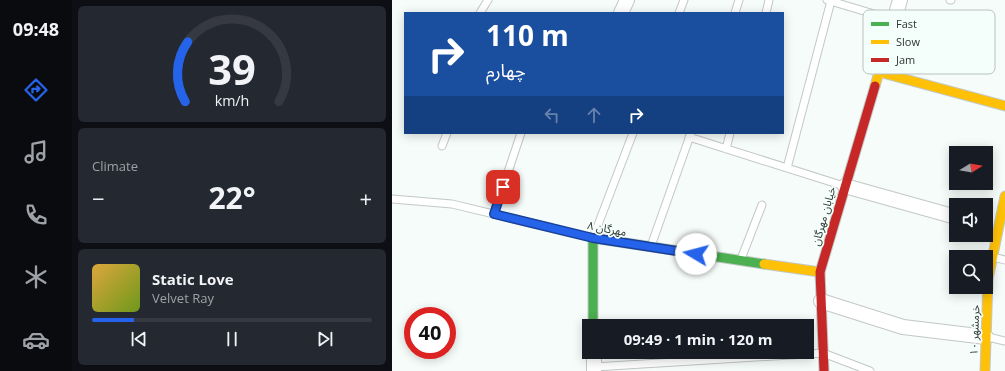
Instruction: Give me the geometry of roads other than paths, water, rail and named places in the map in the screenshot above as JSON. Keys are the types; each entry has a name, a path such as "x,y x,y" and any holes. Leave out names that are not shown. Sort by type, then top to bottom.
{"street":[{"path":"621,12 627,0"},
{"path":"897,10 900,0"},
{"name":"خیابان مهرگان","path":"824,371 820,272 844,186 878,74"},
{"path":"886,74 1005,106"},
{"path":"844,186 949,215"},
{"name":"خرمشهر ۱۰","path":"993,225 1005,196"},
{"path":"593,238 593,319"},
{"name":"مهرگان ۸","path":"593,238 651,248 820,272"},
{"name":"خرمشهر ۱۰","path":"985,371 987,294"},
{"path":"821,301 902,327 986,337"}],"lane":[{"path":"481,12 488,0"},
{"path":"679,12 684,0"},
{"path":"734,12 739,0"},
{"path":"766,12 769,0"},
{"path":"787,168 829,0 863,10"},
{"path":"442,146 447,134"},
{"path":"494,214 521,134"},
{"path":"593,238 633,134"},
{"path":"726,148 730,134"},
{"path":"651,248 690,135 844,186"},
{"name":"مهرگان ۸","path":"392,199 452,204 593,238"},
{"path":"741,260 762,205"},
{"path":"993,257 1005,260"},
{"path":"986,337 1005,341"},
{"path":"594,369 823,353 870,371"}]}
